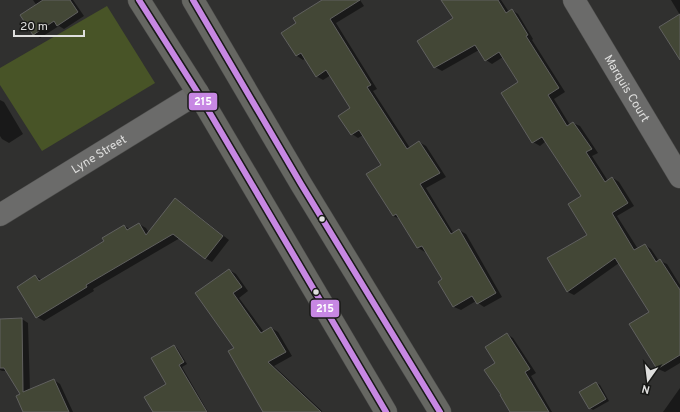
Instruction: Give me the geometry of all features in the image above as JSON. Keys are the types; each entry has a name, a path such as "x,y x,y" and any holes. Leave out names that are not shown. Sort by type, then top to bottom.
{"main road":[{"path":"139,0 198,93 386,412"},
{"path":"192,0 301,184 440,412"}],"street":[{"name":"Marquis Court","path":"574,0 680,177"},
{"name":"Lyne Street","path":"0,215 198,93"}],"green space":[{"path":"107,6 155,83 42,151 0,85 0,68"}],"building":[{"path":"43,0 70,0 78,12 57,26 54,21 33,35 20,15"},
{"path":"322,0 360,0 330,19 371,85 367,87 407,149 419,141 440,173 420,184 451,234 459,229 496,293 477,304 472,296 453,307 438,282 442,279 422,246 417,248 396,214 393,216 366,174 381,165 359,130 351,135 338,116 350,108 326,70 316,77 301,53 296,56 281,33 296,23 293,18"},
{"path":"441,0 498,0 506,13 512,9 528,35 526,36 559,88 548,95 567,126 573,122 592,149 586,152 605,182 612,177 628,203 612,213 634,250 645,244 656,262 660,259 680,290 680,355 657,369 629,324 649,312 615,258 567,292 547,258 587,235 568,204 581,196 542,137 532,143 501,93 518,82 499,52 485,61 475,45 434,68 417,41 453,18"},
{"path":"680,14 680,60 659,27"},
{"path":"175,198 223,236 205,259 173,234 86,285 87,287 36,318 17,287 35,275 39,281 104,241 102,238 124,225 127,230 139,223 146,235"},
{"path":"229,269 242,287 233,293 261,333 271,327 286,352 268,362 321,412 263,412 228,351 234,348 195,293"},
{"path":"22,318 23,392 54,379 69,412 23,412 16,396 20,394 4,368 0,368 0,319"},
{"path":"507,333 530,369 525,372 549,412 510,412 501,395 484,370 495,363 485,347"},
{"path":"174,345 184,362 179,365 207,412 153,412 144,397 166,384 151,358"},
{"path":"596,382 606,399 589,409 579,392"}],"transit line":[{"name":"215","path":"139,0 198,93 386,412"},
{"name":"215","path":"193,0 301,184 440,412"}]}
